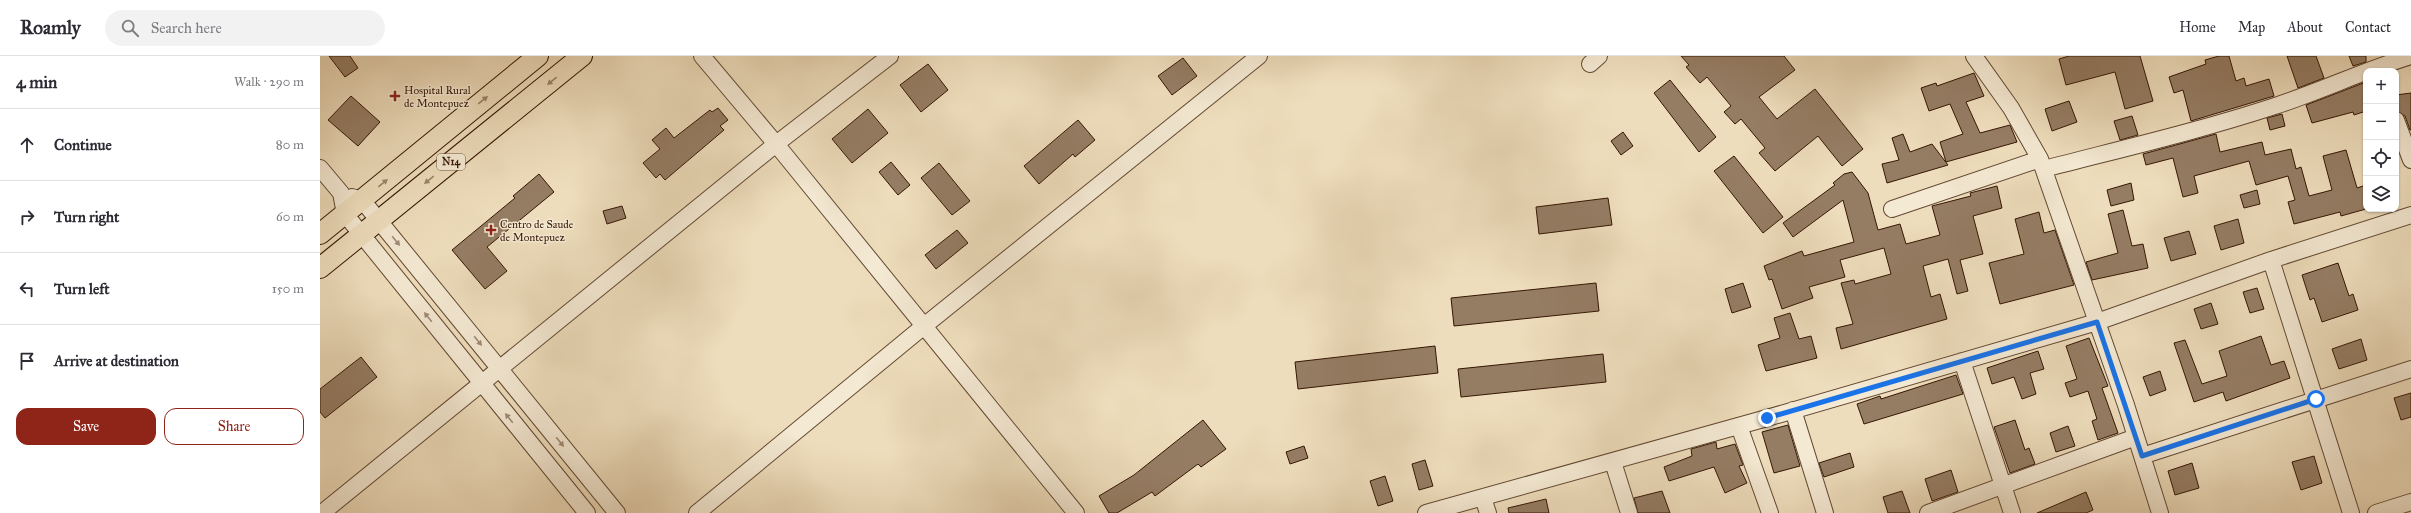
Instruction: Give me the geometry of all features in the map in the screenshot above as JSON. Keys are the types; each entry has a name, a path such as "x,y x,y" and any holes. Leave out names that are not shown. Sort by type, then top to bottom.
{"main road":[{"name":"N14","path":"320,234 538,56"},
{"name":"N14","path":"320,268 582,56"}],"street":[{"path":"702,56 776,144 1076,513"},
{"path":"322,513 776,144 890,56"},
{"path":"697,513 924,326 1259,56"},
{"path":"1974,56 2011,108 2042,164 2136,437 2160,513"},
{"path":"1892,209 2042,164 2207,126 2276,106 2375,65 2411,56"},
{"path":"2399,128 2411,160"},
{"path":"320,168 341,193 345,214 587,513"},
{"path":"341,193 362,200 617,513"},
{"path":"1426,513 1613,462 2097,322 2271,260 2411,215"},
{"path":"2271,260 2351,513"},
{"path":"1962,361 2012,513"},
{"path":"2142,456 2411,369"},
{"path":"1793,410 1824,513"},
{"path":"1739,426 1770,513"},
{"path":"1928,513 2136,437"},
{"path":"1613,462 1629,513"},
{"path":"1483,498 1488,513"},
{"path":"2376,513 2411,502"}],"building":[{"path":"329,56 350,56 358,68 345,77"},
{"path":"1681,56 1784,56 1795,70 1759,97 1777,119 1815,89 1863,149 1842,166 1818,136 1775,171 1759,153 1765,148 1741,119 1735,124 1724,112 1731,106 1707,77 1700,83 1686,67 1689,65"},
{"path":"2069,56 2140,56 2153,101 2125,109 2115,72 2066,85 2059,59"},
{"path":"2219,56 2229,56 2236,81 2244,78 2246,86 2269,79 2274,96 2191,121 2183,90 2174,93 2169,77 2206,64 2205,60"},
{"path":"2287,56 2316,56 2324,78 2298,88"},
{"path":"2349,56 2366,56 2366,62 2353,66"},
{"path":"1183,58 1197,76 1172,95 1158,76"},
{"path":"928,64 948,90 921,112 900,85"},
{"path":"1974,73 1984,96 1966,102 1980,133 2010,125 2017,142 1946,162 1940,142 1963,134 1950,104 1929,111 1921,88 1936,83 1937,86"},
{"path":"1670,80 1716,137 1699,152 1654,93"},
{"path":"2363,83 2363,112 2354,115 2353,112 2312,123 2306,105"},
{"path":"2411,93 2411,130 2405,116 2399,113 2399,95"},
{"path":"351,96 380,122 358,146 328,120"},
{"path":"2069,101 2077,122 2052,131 2045,109"},
{"path":"718,108 728,120 720,126 724,130 665,180 660,174 656,178 643,163 660,149 652,140 666,128 674,138 710,110 712,112"},
{"path":"868,109 888,133 852,163 832,139"},
{"path":"2282,114 2285,126 2270,130 2267,118"},
{"path":"2132,116 2138,135 2120,140 2114,121"},
{"path":"1078,120 1095,140 1075,157 1073,154 1039,184 1024,166"},
{"path":"1623,132 1633,146 1621,155 1611,141"},
{"path":"1903,134 1910,152 1932,144 1948,165 1887,183 1882,164 1899,160 1892,138"},
{"path":"2216,134 2220,152 2262,142 2265,155 2291,149 2296,169 2301,167 2309,196 2332,190 2323,156 2346,150 2357,188 2363,186 2363,210 2341,216 2340,212 2294,224 2288,202 2295,200 2288,176 2256,185 2249,161 2194,176 2198,193 2183,197 2173,158 2146,165 2143,154"},
{"path":"1734,156 1783,217 1763,233 1714,171"},
{"path":"891,162 910,185 898,195 879,172"},
{"path":"939,163 970,201 952,215 921,178"},
{"path":"1852,172 1868,193 1878,230 1900,224 1906,244 1940,235 1932,206 1971,196 1970,193 1997,186 2002,208 1973,216 1983,254 1960,260 1968,291 1957,294 1948,259 1923,266 1931,297 1940,294 1947,319 1841,349 1836,328 1853,324 1841,283 1854,280 1855,284 1891,274 1884,248 1840,260 1845,277 1809,287 1813,298 1782,309 1772,279 1769,280 1764,266 1802,251 1804,256 1854,242 1843,200 1793,237 1783,223 1835,185 1833,183 1844,174"},
{"path":"539,174 554,192 487,247 507,271 485,289 452,250 515,198 513,196"},
{"path":"2131,183 2134,200 2111,206 2107,190"},
{"path":"2257,190 2260,204 2244,208 2240,195"},
{"path":"1608,198 1612,225 1539,234 1536,207"},
{"path":"622,206 626,218 607,224 603,211"},
{"path":"2123,210 2132,246 2143,244 2148,268 2092,280 2086,262 2118,253 2108,214"},
{"path":"2039,212 2044,233 2055,230 2074,285 2000,304 1989,263 2024,254 2015,219"},
{"path":"2238,219 2244,243 2221,250 2214,226"},
{"path":"957,230 968,243 936,269 925,255"},
{"path":"2189,231 2196,254 2171,261 2164,238"},
{"path":"2338,263 2349,296 2353,294 2358,310 2322,322 2314,298 2310,300 2302,275"},
{"path":"1596,283 1599,311 1454,326 1451,298"},
{"path":"1743,283 1751,307 1732,313 1725,289"},
{"path":"2257,288 2264,309 2250,313 2243,292"},
{"path":"2211,303 2218,324 2201,329 2194,309"},
{"path":"1790,313 1799,339 1811,336 1817,358 1766,371 1758,345 1780,338 1774,318"},
{"path":"2261,336 2271,365 2284,361 2290,378 2226,401 2223,392 2194,402 2174,343 2185,340 2202,384 2227,376 2219,351"},
{"path":"2089,338 2108,386 2102,388 2118,433 2098,440 2092,421 2097,419 2088,391 2070,397 2065,383 2077,379 2066,346"},
{"path":"2361,339 2367,360 2339,369 2332,349"},
{"path":"1435,346 1438,373 1298,389 1295,362"},
{"path":"2038,351 2044,369 2030,373 2036,394 2022,399 2014,377 1992,384 1987,368"},
{"path":"1603,354 1606,382 1461,397 1458,369"},
{"path":"361,357 377,377 325,418 320,412 320,389"},
{"path":"2160,371 2166,390 2150,396 2143,377"},
{"path":"1956,375 1963,394 1864,424 1857,404 1880,396 1881,399"},
{"path":"2411,393 2411,417 2401,420 2394,398"},
{"path":"1203,420 1226,449 1201,467 1198,464 1155,496 1152,492 1117,513 1109,513 1099,496 1134,475"},
{"path":"2015,420 2025,450 2029,448 2035,464 2010,473 1994,427"},
{"path":"1788,425 1800,466 1774,473 1762,432"},
{"path":"2068,426 2075,446 2056,452 2050,433"},
{"path":"1716,442 1717,449 1735,444 1743,465 1739,466 1747,483 1725,493 1714,467 1669,481 1664,467 1692,456 1691,449"},
{"path":"1304,446 1308,458 1290,464 1286,452"},
{"path":"1850,453 1854,467 1824,477 1819,463"},
{"path":"2314,456 2322,483 2301,490 2292,462"},
{"path":"1425,460 1433,486 1419,490 1412,464"},
{"path":"2192,463 2199,488 2175,495 2168,471"},
{"path":"1951,470 1958,492 1932,501 1925,479"},
{"path":"1385,476 1393,501 1378,506 1370,481"},
{"path":"1662,491 1670,513 1638,513 1634,498"},
{"path":"1902,491 1910,513 1888,513 1883,497"},
{"path":"2086,492 2093,510 2086,513 2037,513"},
{"path":"1546,499 1549,513 1509,513 1508,508"}],"place":[{"name":"Hospital Rural de Montepuez","path":"395,96"},
{"name":"Centro de Saude de Montepuez","path":"491,230"}],"route":[{"path":"1767,418 2097,322 2142,456 2316,399"}]}
